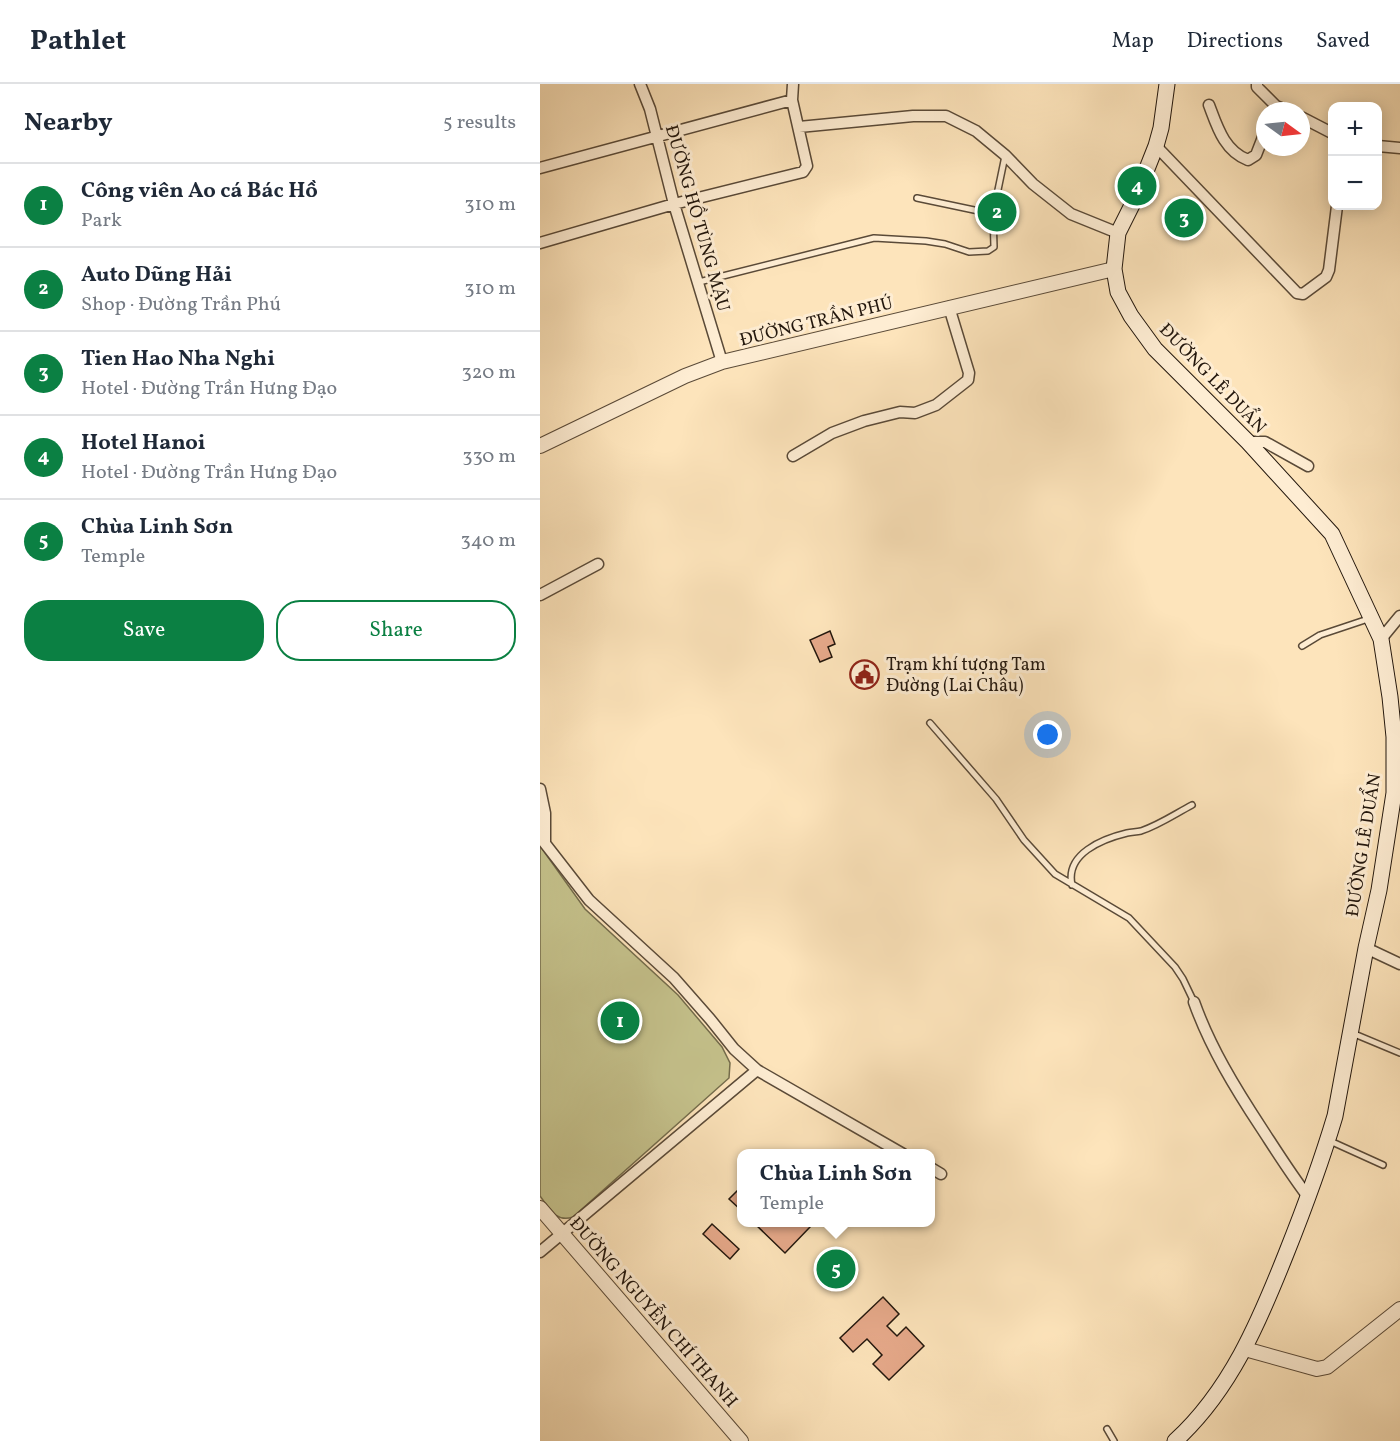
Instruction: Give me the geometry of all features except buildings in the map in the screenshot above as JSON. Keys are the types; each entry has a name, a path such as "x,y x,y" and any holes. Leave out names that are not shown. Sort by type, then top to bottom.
{"main road":[{"path":"1114,269 1118,232 1135,199 1156,146 1167,84"},
{"name":"ĐƯỜNG LÊ DUẨN","path":"1114,269 1118,292 1131,316 1155,349 1248,442 1332,534 1381,639 1394,737 1394,793 1378,890 1335,1116 1328,1140 1309,1198 1265,1308 1245,1349 1216,1395 1192,1426 1175,1441"}],"street":[{"name":"ĐƯỜNG HỒ TÙNG MẬU","path":"640,84 650,109 674,204 722,362"},
{"path":"540,243 674,204 803,172 807,166 792,100 793,84"},
{"path":"1257,84 1270,102"},
{"path":"540,168 792,100"},
{"path":"1209,105 1222,138 1240,157 1248,160 1256,155"},
{"path":"799,127 913,116 946,116 976,131 1005,155 1033,184 1071,214 1118,232"},
{"path":"1310,122 1328,131"},
{"path":"1156,146 1298,293 1303,294 1326,277 1329,270 1336,210"},
{"path":"1382,146 1400,148"},
{"name":"ĐƯỜNG TRẦN PHÚ","path":"540,446 685,376 722,362 1114,269"},
{"path":"793,456 832,433 864,421 900,412 915,413 936,405 968,380 969,373 949,307"},
{"path":"1248,442 1265,442 1308,466"},
{"path":"540,595 598,564"},
{"path":"1381,639 1400,616"},
{"path":"540,789 545,813 542,840 589,900 674,978 734,1049 757,1070 894,1149"},
{"path":"1366,948 1400,964"},
{"path":"1194,1002 1204,1030 1233,1083 1309,1198"},
{"path":"540,1252 757,1070"},
{"name":"ĐƯỜNG NGUYỄN CHÍ THANH","path":"540,1208 741,1441"},
{"path":"1245,1349 1317,1369 1327,1367 1400,1309"}],"lane":[{"path":"698,282 874,238 926,241 945,244 969,252 988,251 994,247 993,214 1005,155"},
{"path":"917,198 993,214"},
{"path":"1302,646 1320,634 1370,618"},
{"path":"930,723 996,799 1024,840 1056,874 1129,918 1175,967 1190,990 1194,1002"},
{"path":"1072,885 1070,878 1078,856 1093,846 1127,833 1140,831 1192,805"},
{"path":"1350,1033 1400,1053"},
{"path":"1328,1140 1383,1166"},
{"path":"1107,1429 1114,1441"}],"shaded area":[{"path":"540,846 585,909 678,995 722,1047 730,1063 729,1078 573,1217 567,1218 557,1216 540,1196"}],"place":[{"name":"Hotel Hanoi","path":"1137,186"},
{"name":"Auto Dũng Hải","path":"997,212"},
{"name":"Tien Hao Nha Nghi","path":"1184,218"},
{"name":"Trạm khí tượng Tam Đường (Lai Châu)","path":"865,674"},
{"name":"Công viên Ao cá Bác Hồ","path":"620,1021"},
{"name":"Chùa Linh Sơn","path":"836,1269"}]}
